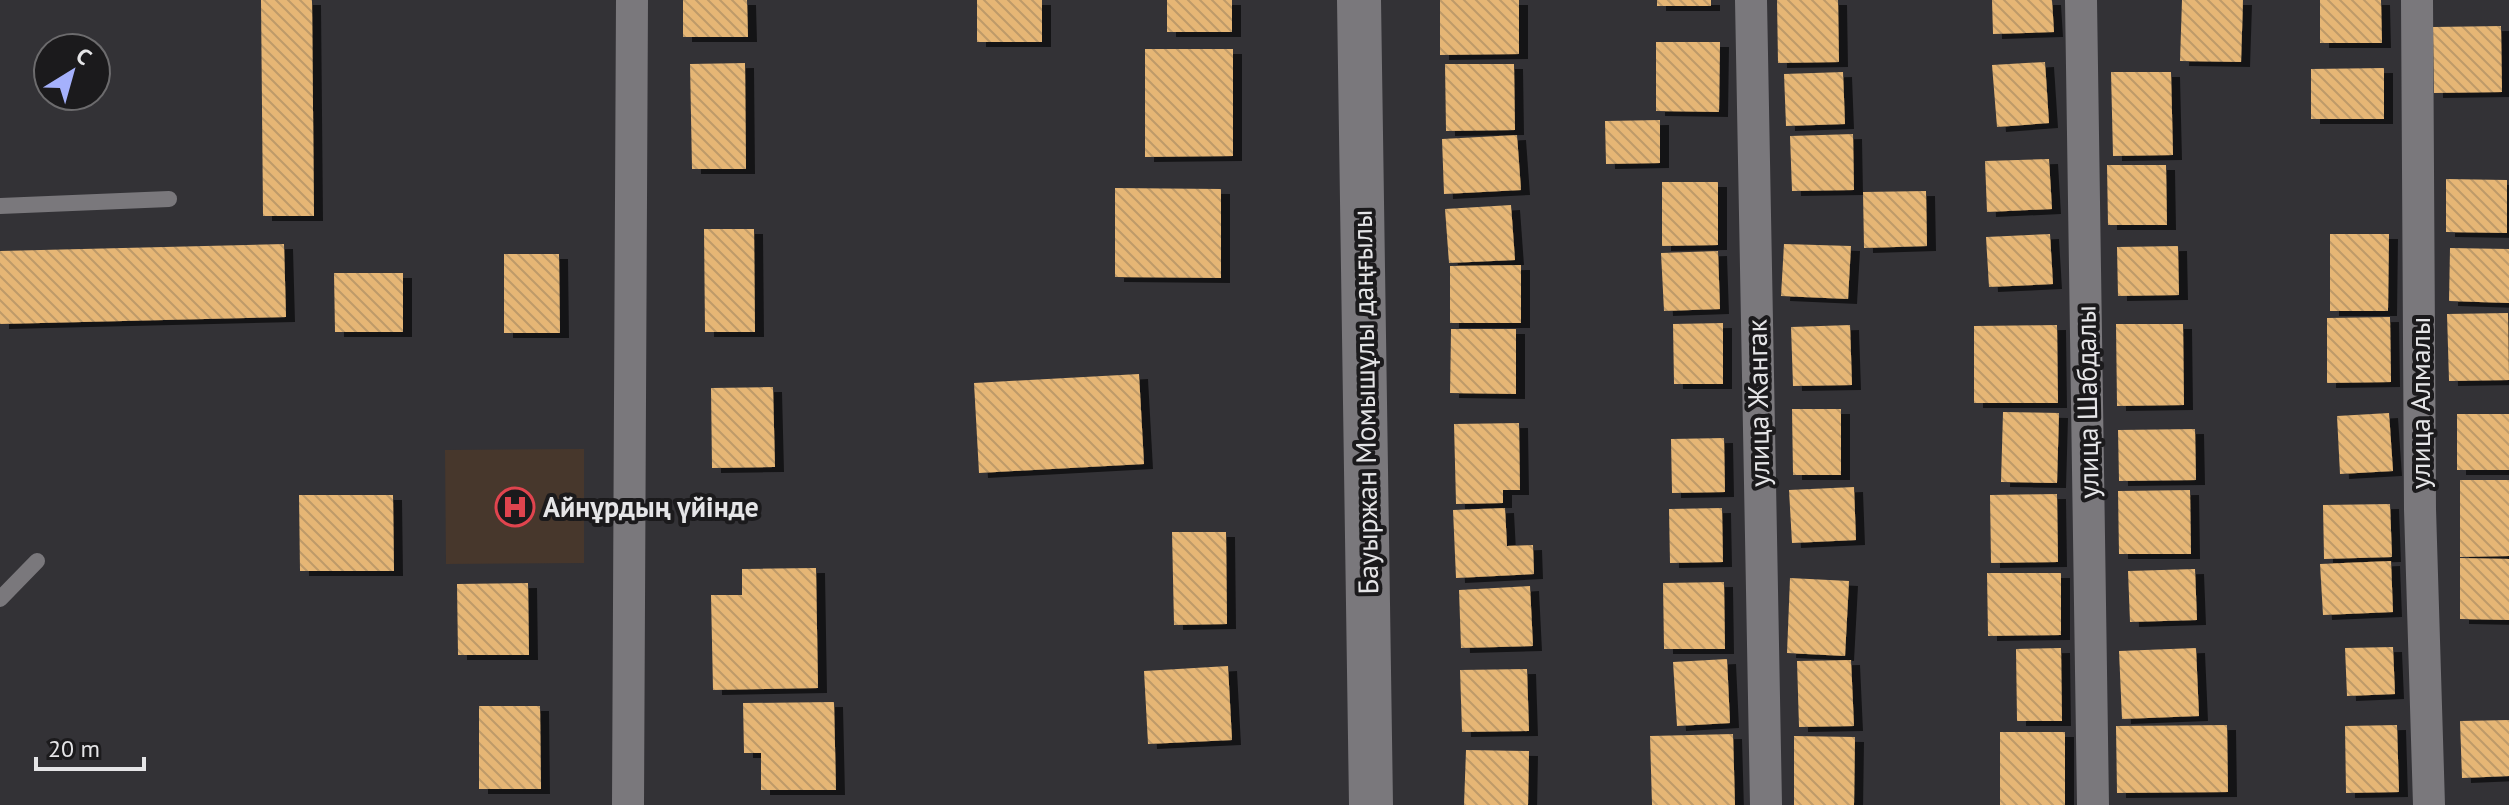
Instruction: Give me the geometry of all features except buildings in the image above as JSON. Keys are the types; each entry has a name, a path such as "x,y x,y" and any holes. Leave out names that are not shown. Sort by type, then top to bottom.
{"main road":[{"name":"Бауыржан Момышұлы даңғылы","path":"1359,0 1371,805"}],"street":[{"path":"628,805 632,0"},
{"name":"улица Жангак","path":"1751,0 1766,805"},
{"name":"улица Шабдалы","path":"2081,0 2093,805"},
{"name":"улица Алмалы","path":"2417,0 2420,509 2429,805"}],"lane":[{"path":"0,206 169,199"},
{"path":"0,599 37,561"}],"shaded area":[{"name":"Айнұрдың үйінде","path":"584,449 584,563 446,564 445,450"}],"place":[{"name":"Айнұрдың үйінде","path":"515,507"}]}
